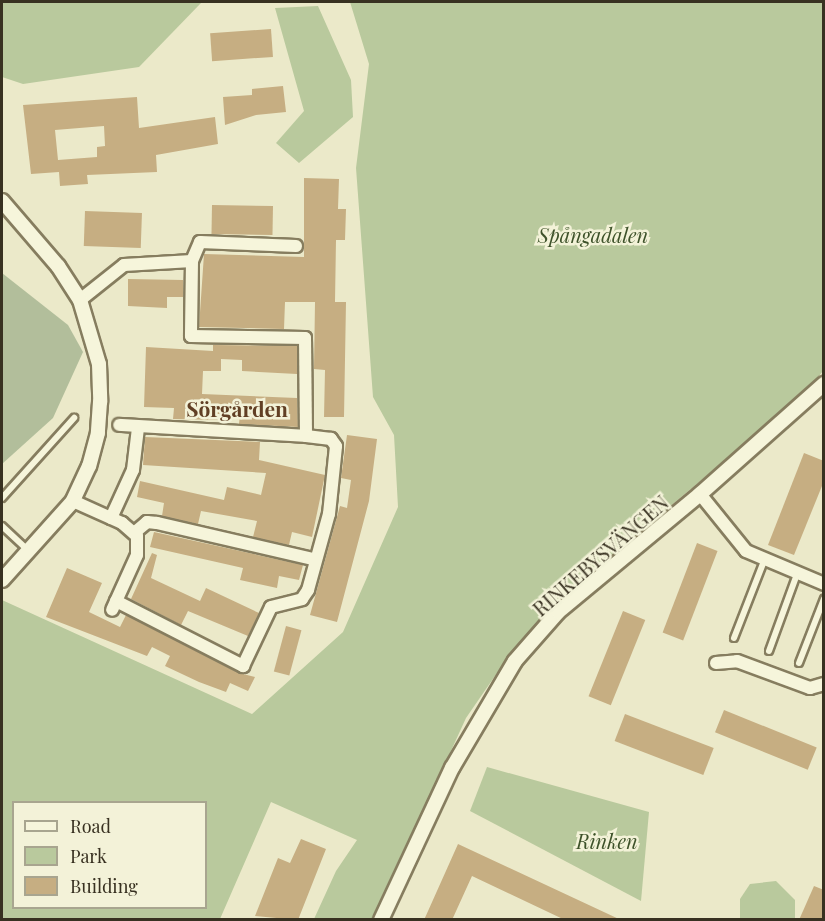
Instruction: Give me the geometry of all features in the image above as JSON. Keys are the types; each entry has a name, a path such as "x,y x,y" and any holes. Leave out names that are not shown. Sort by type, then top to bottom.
{"street":[{"path":"2,201 58,266 80,300 99,364 100,402 98,433 89,466 73,501 30,552 2,580"},
{"path":"296,246 200,242 192,261 191,336 305,338 306,436"},
{"path":"80,300 124,265 192,261"},
{"name":"RINKEBYSVÄNGEN","path":"381,920 475,727 514,661 558,612 700,494 824,384"},
{"path":"73,501 111,518 134,533 137,555 114,605 243,666 271,607 302,599 329,514 336,446 331,439 119,425"},
{"path":"111,518 133,470 138,428"},
{"path":"700,494 746,551 764,561 824,584"},
{"path":"134,533 147,522 157,523 313,559"},
{"path":"716,663 737,662 810,688 824,684"}],"lane":[{"path":"2,498 74,418"},
{"path":"2,526 30,552"},
{"path":"734,638 764,561"},
{"path":"769,651 797,574"},
{"path":"799,663 824,599"}],"green space":[{"path":"2,2 202,2 139,67 23,84 2,77"},
{"name":"Spångadalen","path":"350,2 823,2 823,371 801,397 572,588 508,657 466,718 374,919 314,919 336,871 357,840 271,802 220,919 2,920 2,600 252,714 343,632 398,507 394,435 373,397 356,168 369,64"},
{"path":"318,6 351,80 353,117 299,163 276,143 304,111 275,8"},
{"path":"2,273 68,325 83,352 53,418 2,464"},
{"name":"Rinken","path":"487,767 649,812 641,901 470,811"},
{"path":"776,881 795,900 795,919 740,919 740,899 750,884"}],"building":[{"path":"271,29 273,57 212,61 210,33"},
{"path":"283,86 286,112 256,115 225,125 223,97 252,95 252,89"},
{"path":"137,97 139,128 215,117 218,144 156,155 157,172 87,175 88,184 60,186 59,172 31,174 23,105","holes":["104,126 105,146 97,147 97,157 58,160 55,130"]},
{"path":"304,178 339,179 338,209 346,209 345,240 336,240 335,302 346,302 344,417 324,417 325,370 314,369 315,302 285,302 284,329 199,327 204,254 304,257"},
{"path":"212,205 273,206 272,235 211,234"},
{"path":"85,211 142,213 141,248 84,246"},
{"path":"128,279 183,280 183,297 167,297 167,308 128,306"},
{"path":"213,345 297,346 297,374 242,371 242,360 221,359 221,371 203,371 202,394 297,398 298,427 239,424 240,414 220,413 219,420 173,419 174,408 144,407 146,347 213,351"},
{"path":"347,435 377,439 369,501 337,622 310,615 340,506 347,508 351,480 341,478"},
{"path":"145,437 260,442 259,460 325,475 312,537 292,532 289,545 253,537 257,521 201,511 198,524 162,516 164,503 137,497 140,481 224,500 227,487 261,495 266,473 143,465"},
{"path":"804,453 824,461 824,481 794,555 768,545"},
{"path":"154,532 303,565 299,580 279,576 277,588 240,580 243,568 150,547"},
{"path":"697,543 718,551 683,641 663,633"},
{"path":"152,553 157,555 151,578 200,601 206,588 259,613 248,636 188,611 181,625 131,599"},
{"path":"67,568 102,583 89,612 120,627 126,615 239,673 255,677 248,691 230,683 226,692 165,666 170,656 152,647 147,656 46,617"},
{"path":"623,611 645,620 611,705 589,696"},
{"path":"286,626 301,630 289,676 274,671"},
{"path":"724,710 817,747 808,770 715,732"},
{"path":"625,714 714,748 703,775 615,741"},
{"path":"301,839 326,849 298,920 255,916 278,858 290,863"},
{"path":"458,844 621,920 565,920 472,876 452,920 424,920"},
{"path":"814,886 824,890 824,914 821,920 799,920"}],"district":[{"name":"Sörgården","path":"237,408"}]}
